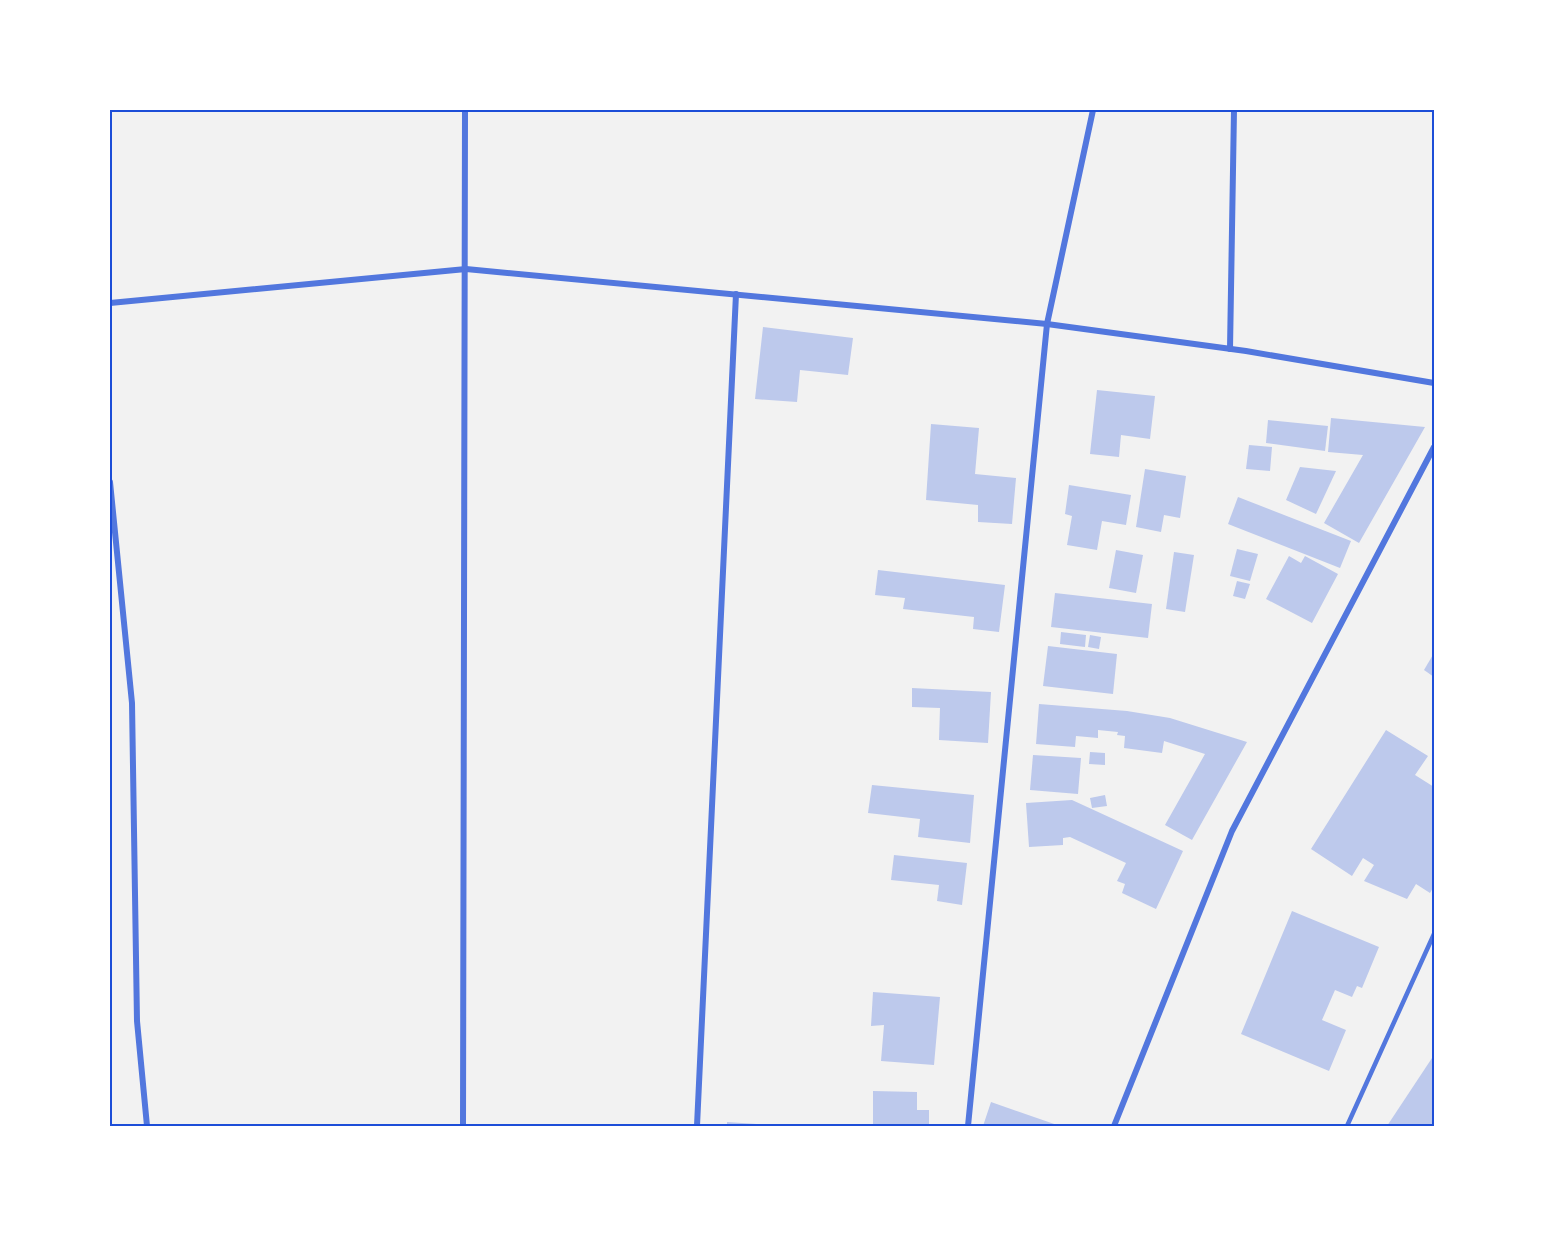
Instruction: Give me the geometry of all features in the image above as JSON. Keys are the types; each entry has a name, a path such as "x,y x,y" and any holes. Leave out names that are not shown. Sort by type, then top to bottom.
{"street":[{"path":"463,1126 465,110"},
{"path":"968,1126 1047,324 1093,110"},
{"path":"1230,349 1234,110"},
{"path":"110,303 466,269 1047,324 1230,349 1434,383"},
{"path":"697,1126 736,294"},
{"path":"1114,1126 1232,831 1434,447"},
{"path":"110,482 132,703 137,1021 147,1126"}],"lane":[{"path":"460,110 465,110"},
{"path":"1347,1126 1432,946 1434,934"}],"building":[{"path":"763,327 853,338 848,375 800,370 797,402 755,399"},
{"path":"1097,390 1155,396 1150,439 1121,435 1119,457 1090,454"},
{"path":"1331,418 1425,427 1359,543 1324,523 1363,455 1328,452"},
{"path":"1268,420 1328,426 1325,451 1266,443"},
{"path":"931,424 979,428 975,474 1016,478 1012,524 978,522 978,505 926,500"},
{"path":"1249,445 1272,447 1270,471 1246,469"},
{"path":"1300,467 1336,471 1316,514 1286,500"},
{"path":"1145,469 1186,476 1180,518 1164,515 1161,532 1136,527"},
{"path":"1069,485 1131,495 1126,525 1102,521 1097,550 1067,545 1072,516 1065,514"},
{"path":"1238,497 1351,541 1340,568 1228,524"},
{"path":"1237,549 1258,554 1250,581 1230,576"},
{"path":"1116,550 1143,555 1136,593 1109,588"},
{"path":"1174,552 1194,555 1185,612 1166,609"},
{"path":"1289,556 1301,563 1305,556 1338,574 1312,623 1266,599"},
{"path":"878,570 1005,585 999,632 973,629 974,617 903,609 905,598 875,595"},
{"path":"1237,581 1250,584 1245,599 1233,596"},
{"path":"1055,593 1152,604 1148,638 1051,627"},
{"path":"1061,632 1086,635 1085,647 1060,644"},
{"path":"1090,635 1101,637 1099,649 1088,647"},
{"path":"1048,646 1117,654 1113,694 1043,686"},
{"path":"1434,653 1434,677 1424,670"},
{"path":"912,688 991,692 988,743 939,740 940,708 912,707"},
{"path":"1039,704 1127,711 1170,718 1247,742 1192,840 1165,825 1205,754 1164,741 1162,753 1124,748 1125,736 1117,735 1118,732 1098,730 1098,738 1076,736 1075,747 1036,744"},
{"path":"1386,730 1428,756 1415,775 1434,787 1434,886 1430,893 1416,884 1407,899 1364,881 1374,865 1363,858 1352,876 1311,849"},
{"path":"1090,752 1105,753 1105,765 1089,764"},
{"path":"1033,755 1081,758 1078,794 1030,790"},
{"path":"872,785 974,795 970,843 918,837 920,819 868,813"},
{"path":"1105,795 1107,806 1092,808 1090,798"},
{"path":"1072,800 1183,851 1156,909 1122,893 1125,884 1117,881 1126,863 1070,837 1063,838 1063,845 1029,847 1026,803"},
{"path":"894,855 967,863 962,905 937,901 939,885 891,880"},
{"path":"1292,911 1379,947 1362,988 1357,986 1352,997 1335,990 1322,1020 1346,1030 1329,1071 1241,1034"},
{"path":"873,992 940,997 934,1065 881,1061 884,1025 871,1026"},
{"path":"1434,1055 1434,1126 1387,1126"},
{"path":"873,1091 917,1092 917,1110 929,1110 929,1126 873,1126"},
{"path":"991,1102 1060,1126 983,1126"},
{"path":"727,1122 773,1125 773,1126 727,1126"}]}
